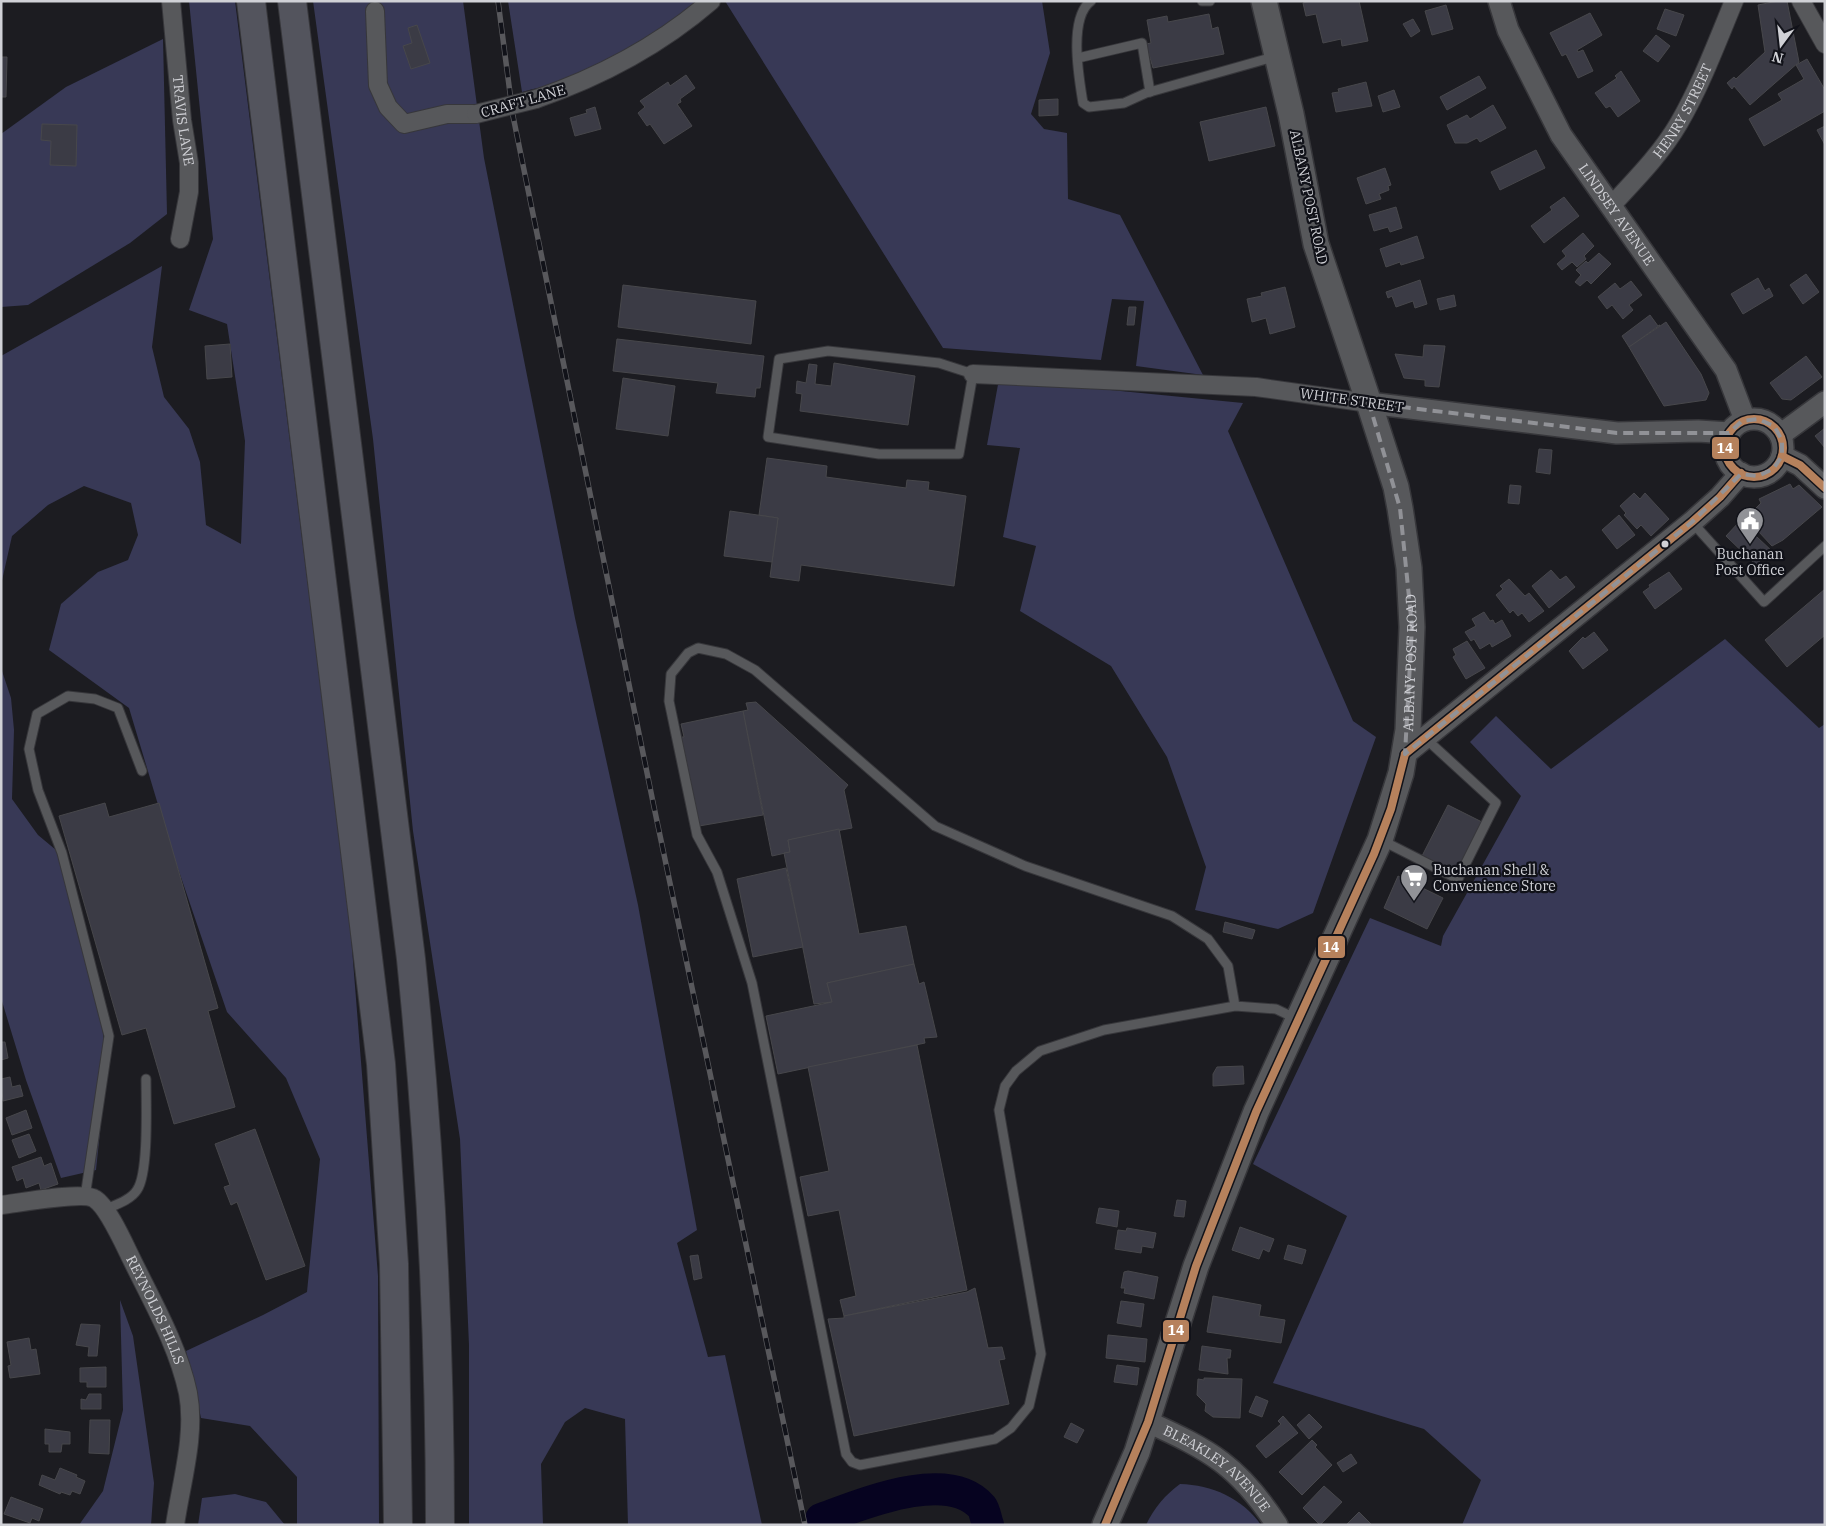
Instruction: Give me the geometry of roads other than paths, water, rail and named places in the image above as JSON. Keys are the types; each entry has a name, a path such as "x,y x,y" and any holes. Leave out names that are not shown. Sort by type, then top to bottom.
{"highway":[{"path":"251,1 381,1064 394,1264 398,1525"},
{"path":"292,1 420,1052 434,1262 440,1525"}],"main road":[{"name":"ALBANY POST ROAD","path":"1105,1525 1148,1422 1196,1266 1256,1112 1380,840 1394,800 1405,754 1412,667 1409,568 1396,487 1316,244 1264,1"}],"street":[{"name":"TRAVIS LANE","path":"171,1 182,120 189,163 189,192 180,239"},
{"name":"CRAFT LANE","path":"375,11 378,85 388,107 404,124 447,114 476,114 536,99 577,85 623,62 686,22 711,1"},
{"name":"LINDSEY AVENUE","path":"1499,1 1508,30 1561,136 1726,370 1738,426"},
{"name":"HENRY STREET","path":"1610,206 1656,156 1678,125 1696,92 1734,1"},
{"path":"1801,1 1825,44"},
{"name":"WHITE STREET","path":"973,374 1256,387 1369,403 1617,433 1698,431 1738,426"},
{"path":"1825,402 1781,445 1776,466 1766,474 1754,476 1741,473 1732,466 1727,456 1726,445 1738,426 1754,419 1766,422 1774,426 1781,445 1825,488"},
{"path":"1405,754 1692,522 1720,497 1741,473"},
{"path":"1,1204 85,1196"},
{"name":"REYNOLDS HILLS","path":"85,1196 95,1198 104,1210 170,1337 188,1394 189,1434 175,1525"},
{"name":"BLEAKLEY AVENUE","path":"1148,1422 1194,1444 1221,1460 1244,1481 1263,1503 1277,1525"}],"lane":[{"path":"1091,1 1079,20 1077,38 1083,103 1089,107 1124,103 1150,92 1277,56"},
{"path":"1202,1 1210,1"},
{"path":"1078,58 1142,43 1150,92"},
{"path":"828,351 938,363 973,374 959,454 879,454 768,437 779,359 828,351"},
{"path":"1692,522 1764,602 1825,546"},
{"path":"1236,1006 1228,966 1208,939 1172,916 1025,866 935,826 755,670 726,654 698,648 688,653 671,674 668,701 697,835 718,872 752,983 846,1454 852,1462 860,1465 995,1439 1011,1428 1030,1406 1041,1354 999,1110 1005,1086 1016,1071 1040,1051 1104,1030 1236,1006 1276,1009 1297,1019"},
{"path":"85,1196 109,1036 62,853 38,790 28,749 37,714 68,696 95,699 118,708 142,772"},
{"path":"1380,840 1458,879 1496,803 1425,738"},
{"path":"104,1210 124,1200 138,1190 142,1173 146,1127 146,1079"}],"waterway":[{"path":"821,1519 903,1493 948,1490 967,1495 982,1507 988,1525"}],"railway":[{"path":"498,1 513,116 654,807 805,1525"}],"place":[{"name":"Buchanan Post Office","path":"1750,545"},
{"name":"Buchanan Shell & Convenience Store","path":"1414,902"}]}
